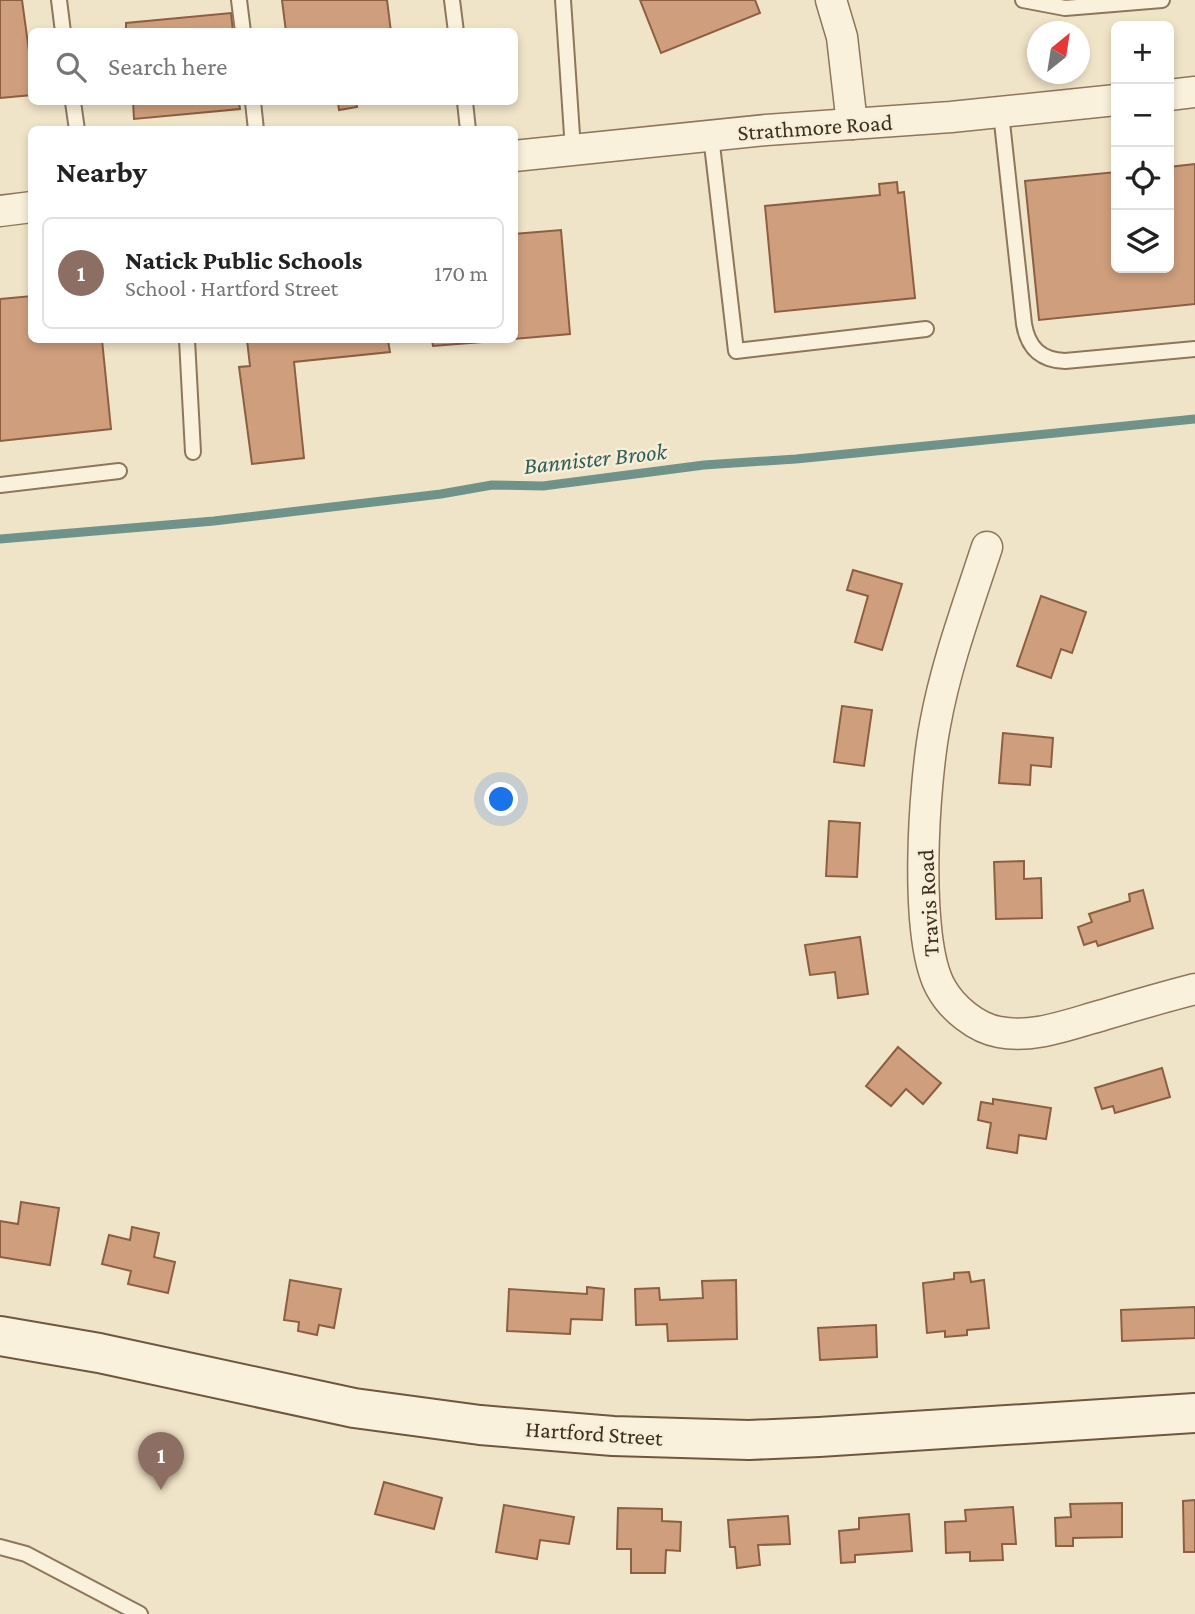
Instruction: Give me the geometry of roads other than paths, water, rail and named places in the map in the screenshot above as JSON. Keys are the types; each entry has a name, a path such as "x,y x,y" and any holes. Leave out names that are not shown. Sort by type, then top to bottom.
{"street":[{"path":"831,0 842,37 852,124"},
{"path":"1174,94 1195,92"},
{"name":"Strathmore Road","path":"518,156 711,136 1001,113 1111,101"},
{"path":"0,211 28,208"},
{"name":"Travis Road","path":"987,547 949,667 929,765 924,812 924,894 932,967 940,988 953,1006 974,1022 998,1032 1026,1034 1055,1029 1195,989"},
{"name":"Hartford Street","path":"0,1336 99,1353 354,1408 480,1425 613,1436 749,1440 1195,1413"}],"lane":[{"path":"59,0 62,28"},
{"path":"239,0 242,28"},
{"path":"452,0 456,28"},
{"path":"564,0 573,150"},
{"path":"1023,0 1046,6 1074,8 1162,0"},
{"path":"73,105 76,126"},
{"path":"253,105 256,126"},
{"path":"465,105 468,126"},
{"path":"1001,113 1024,324 1030,344 1044,358 1065,361 1195,349"},
{"path":"711,136 736,351 926,329"},
{"path":"187,343 193,452"},
{"path":"0,485 119,471"},
{"path":"0,1547 26,1554 141,1614"}],"waterway":[{"name":"Bannister Brook","path":"0,539 214,521 441,494 492,485 543,486 704,465 796,459 1195,419"}],"place":[{"name":"Natick Public Schools","path":"161,1490"}]}
